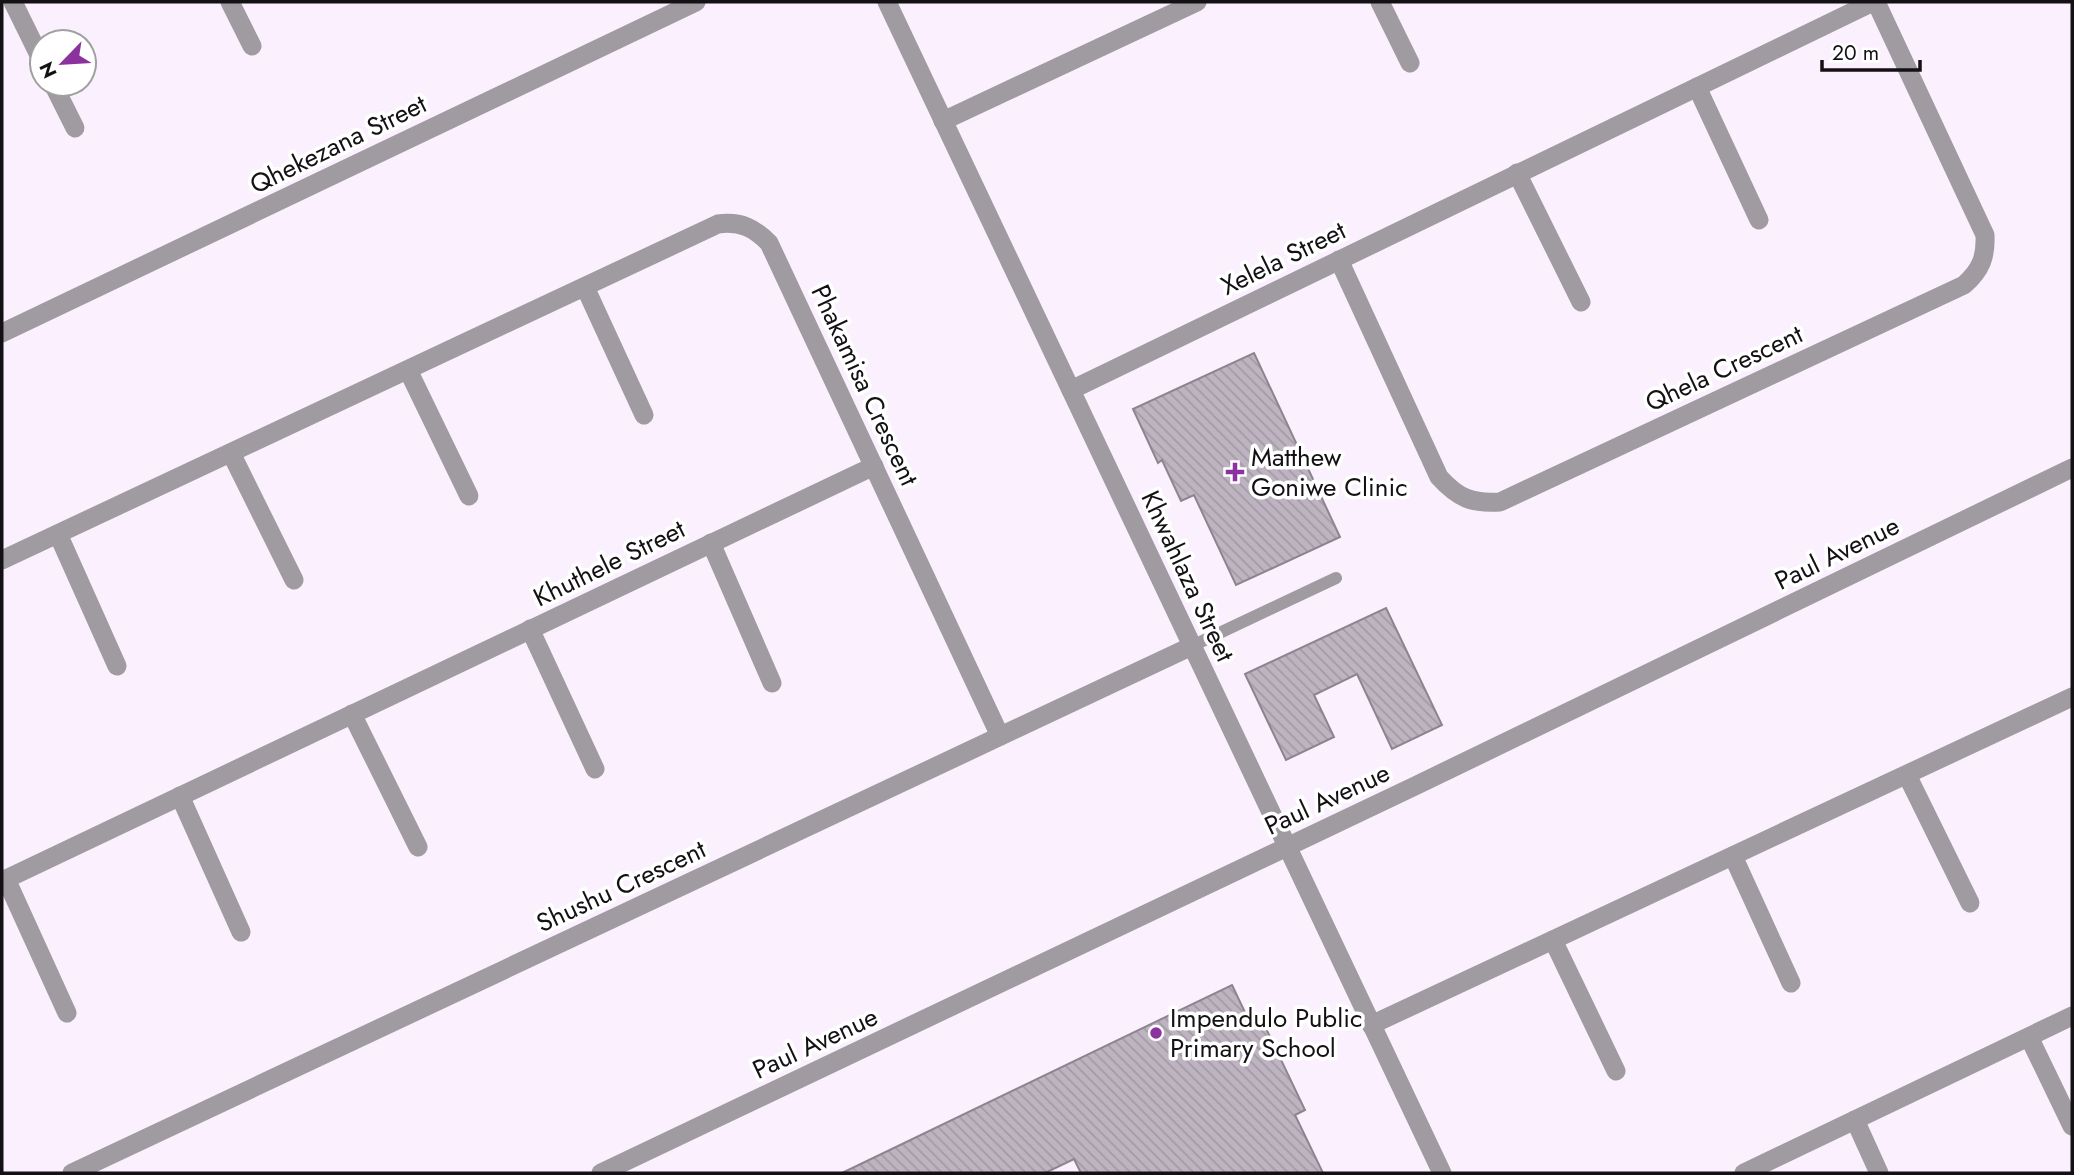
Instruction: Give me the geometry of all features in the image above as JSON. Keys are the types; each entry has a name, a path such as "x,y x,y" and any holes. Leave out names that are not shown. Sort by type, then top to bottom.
{"street":[{"path":"13,2 28,33"},
{"path":"230,2 252,46"},
{"name":"Qhekezana Street","path":"2,333 670,7 696,2"},
{"name":"Khwahlaza Street","path":"887,2 1442,1173"},
{"path":"943,121 1197,2"},
{"path":"1380,2 1410,63"},
{"name":"Xelela Street","path":"1071,390 1875,2"},
{"name":"Qhela Crescent","path":"1339,260 1439,477 1460,496 1482,503 1500,502 1964,285 1981,268 1986,252 1985,235 1875,2"},
{"path":"1697,87 1759,220"},
{"path":"60,98 75,128"},
{"path":"1517,173 1581,302"},
{"name":"Phakamisa Crescent","path":"2,560 718,224 742,224 757,231 769,243 1000,736"},
{"path":"585,287 644,415"},
{"path":"408,370 469,496"},
{"path":"231,453 294,580"},
{"name":"Khuthele Street","path":"67,1013 4,880 874,466"},
{"name":"Paul Avenue","path":"601,1173 1287,847 2072,468"},
{"path":"58,534 117,666"},
{"name":"Khuthele Street","path":"710,543 772,683"},
{"name":"Khuthele Street","path":"530,629 595,769"},
{"name":"Shushu Crescent","path":"72,1173 1192,646"},
{"path":"1371,1025 2072,697"},
{"path":"352,714 418,847"},
{"path":"1907,775 1970,904"},
{"path":"180,796 241,932"},
{"path":"1733,856 1791,983"},
{"path":"1553,940 1616,1071"},
{"path":"1744,1173 2072,1016"},
{"path":"2029,1037 2072,1126"},
{"path":"1855,1120 1880,1173"}],"lane":[{"path":"1192,646 1336,578"}],"building":[{"path":"1254,353 1340,537 1236,585 1194,495 1181,501 1162,460 1158,463 1133,409"},
{"path":"1386,608 1442,725 1392,749 1357,674 1314,695 1334,737 1286,760 1245,674"},
{"path":"1232,985 1251,1025 1262,1020 1305,1110 1295,1115 1323,1173 1081,1173 1074,1159 1045,1173 842,1173"}],"place":[{"name":"Matthew Goniwe Clinic","path":"1235,472"},
{"name":"Impendulo Public Primary School","path":"1156,1033"}]}
